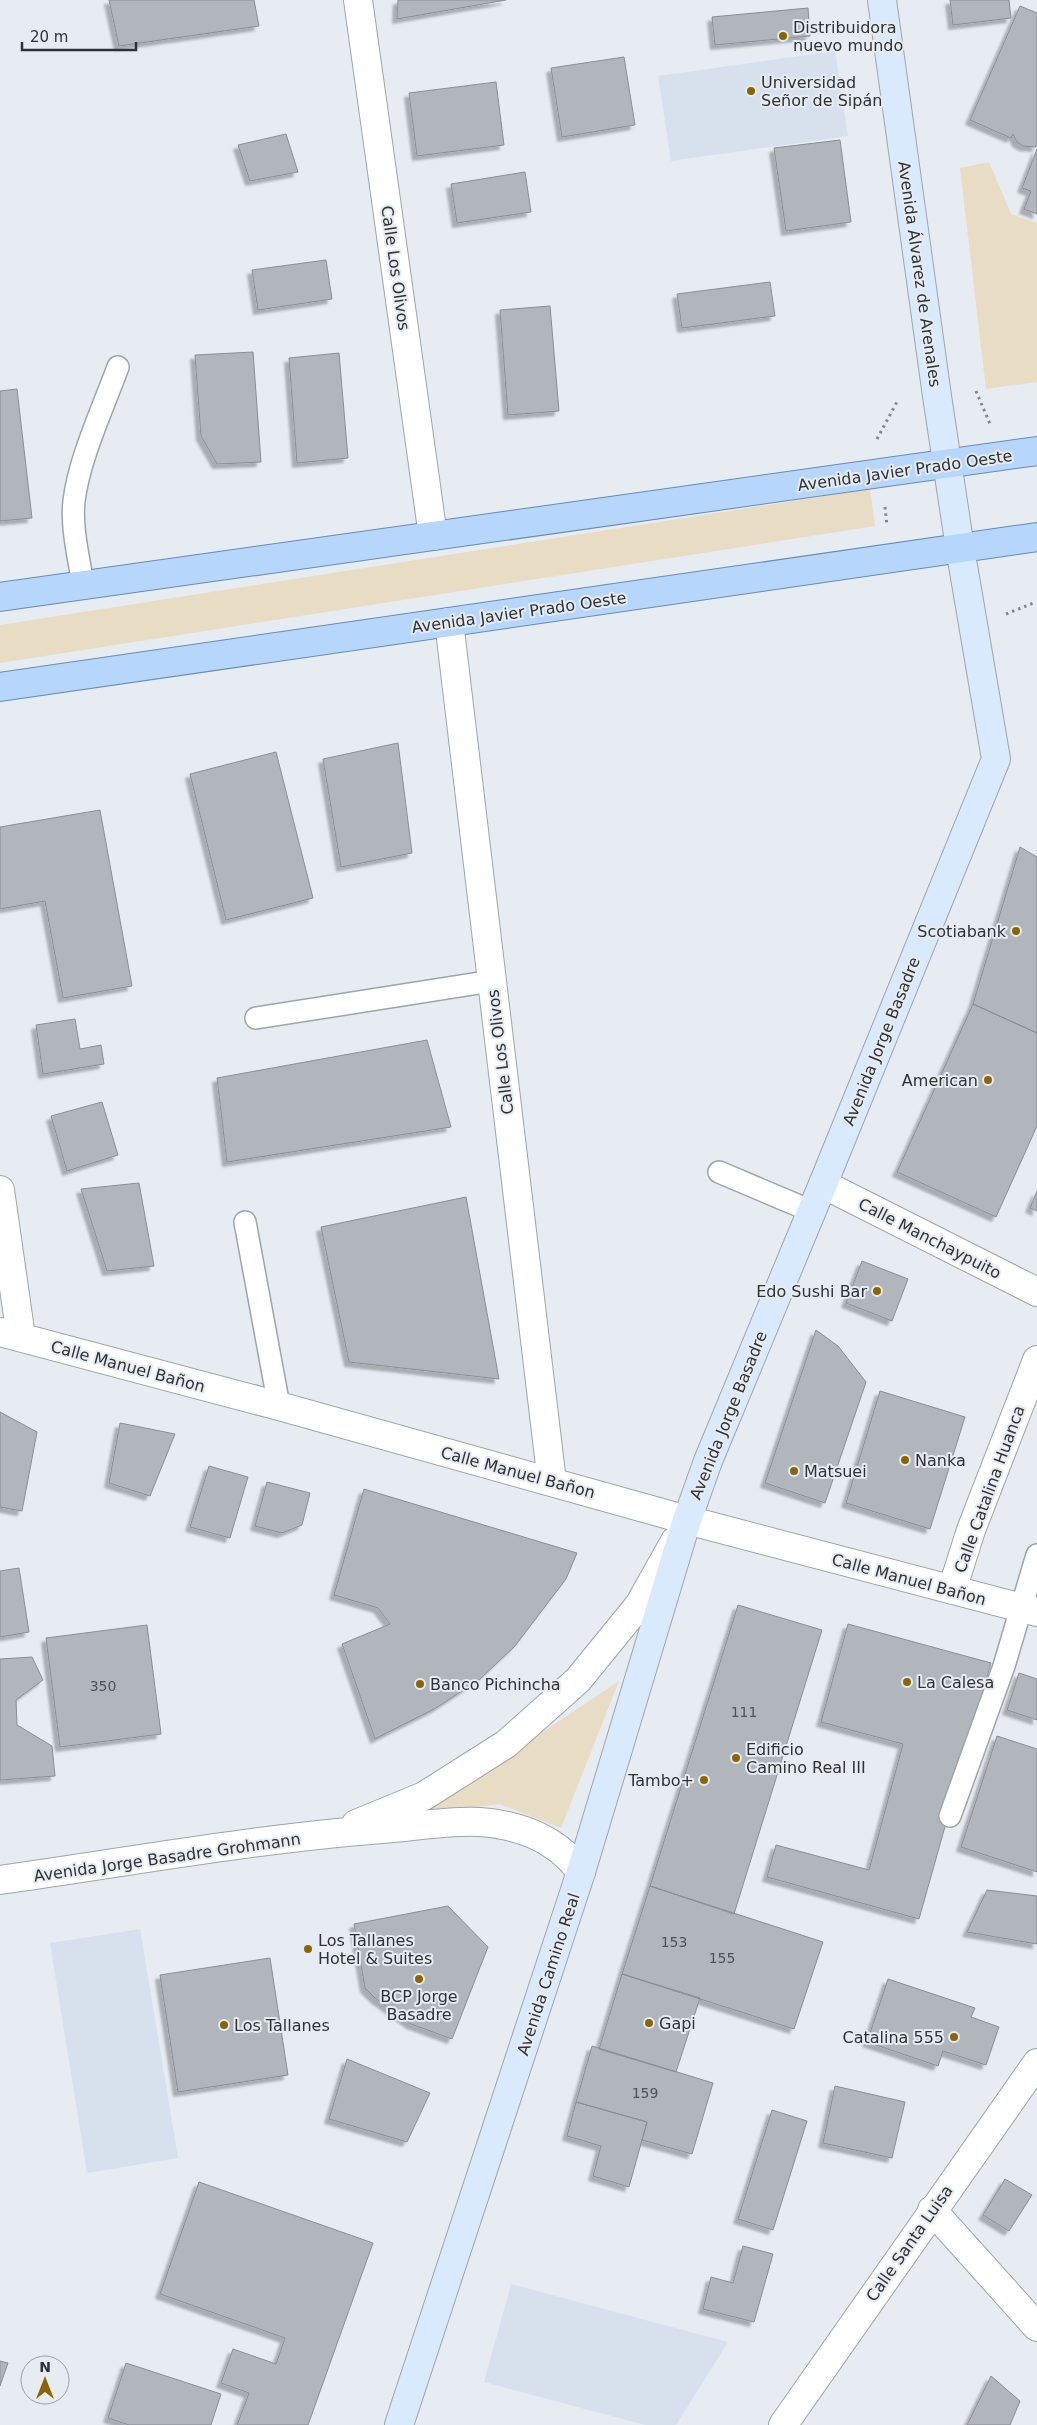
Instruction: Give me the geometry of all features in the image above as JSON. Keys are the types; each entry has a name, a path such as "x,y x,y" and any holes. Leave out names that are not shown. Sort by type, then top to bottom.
{"main road":[{"name":"Avenida Álvarez de Arenales","path":"882,0 960,548"},
{"name":"Avenida Javier Prado Oeste","path":"0,596 1037,452"},
{"name":"Avenida Javier Prado Oeste","path":"0,687 1037,537"},
{"name":"Avenida Jorge Basadre","path":"687,1520 708,1461 824,1184 996,758 960,548"},
{"name":"Avenida Camino Real","path":"401,2424 581,1872 687,1520"}],"street":[{"name":"Calle Los Olivos","path":"358,0 434,536"},
{"name":"Calle Los Olivos","path":"449,622 552,1482"},
{"name":"Calle Manchaypuito","path":"824,1184 1037,1292"},
{"path":"0,1190 11,1334"},
{"name":"Calle Manuel Bañon","path":"11,1334 279,1406 687,1520 1029,1611"},
{"name":"Calle Catalina Huanca","path":"952,1590 971,1530 1037,1360"},
{"name":"Avenida Jorge Basadre Grohmann","path":"334,1833 424,1796 506,1744 564,1693 578,1680 639,1605 687,1520"},
{"name":"Avenida Jorge Basadre Grohmann","path":"0,1880 334,1833 480,1822 519,1829 546,1839 569,1855 581,1872"},
{"name":"Calle Santa Luisa","path":"783,2425 932,2210 1037,2063"},
{"path":"932,2210 1037,2327"}],"lane":[{"path":"83,585 74,519 74,502 79,474 118,367"},
{"path":"256,1018 492,981"},
{"path":"720,1172 811,1212"},
{"path":"245,1222 279,1406"},
{"path":"950,1816 1004,1666 1029,1611 1037,1555"}],"path":[{"path":"976,390 991,425 1000,424"},
{"path":"874,445 898,400"},
{"path":"1001,616 1036,602"}],"shaded area":[{"name":"Universidad Señor de Sipán","path":"835,51 848,136 671,161 658,76"},
{"path":"989,162 1011,214 1037,223 1037,382 986,389 960,168"},
{"path":"870,489 875,526 0,663 0,625"},
{"path":"619,1681 561,1828 500,1804 420,1814"},
{"path":"140,1929 178,2158 87,2173 50,1943"},
{"path":"511,2284 728,2342 676,2425 645,2425 484,2382"}],"building":[{"path":"109,0 254,0 259,26 119,46"},
{"path":"398,0 506,0 397,19"},
{"path":"950,0 1009,0 1011,18 953,25"},
{"path":"1020,6 1037,13 1037,146 1035,147 1023,146 1017,142 1013,134 1011,138 970,120"},
{"path":"808,8 810,36 715,45 712,17"},
{"path":"624,57 635,125 562,137 551,68"},
{"path":"496,82 504,145 417,156 409,93"},
{"path":"286,134 298,172 250,181 238,145"},
{"path":"840,140 851,222 786,231 774,148"},
{"path":"1037,149 1037,214 1024,209 1031,191 1022,188"},
{"path":"525,172 531,212 457,223 451,184"},
{"path":"326,260 332,299 258,310 252,270"},
{"path":"770,282 775,316 682,328 677,294"},
{"path":"550,306 559,411 508,415 500,310"},
{"path":"253,352 261,462 217,464 201,436 195,355"},
{"path":"339,353 348,458 297,463 289,358"},
{"path":"17,389 32,518 0,521 0,391"},
{"path":"398,743 412,853 341,867 323,759"},
{"path":"276,752 313,898 226,920 190,774"},
{"path":"100,810 132,986 63,998 45,901 0,909 0,827"},
{"name":"Scotiabank","path":"1020,847 1037,857 1037,1033 973,1004"},
{"name":"American","path":"973,1004 1037,1033 1037,1126 996,1217 897,1172"},
{"path":"75,1019 80,1049 101,1045 104,1064 43,1074 36,1025"},
{"path":"427,1040 451,1127 227,1162 217,1078"},
{"path":"102,1102 118,1155 67,1171 51,1116"},
{"path":"139,1183 154,1266 107,1271 81,1189"},
{"path":"1037,1191 1037,1211 1030,1208"},
{"path":"466,1197 499,1379 349,1362 321,1227"},
{"name":"Edo Sushi Bar","path":"862,1261 908,1279 892,1321 846,1303"},
{"path":"816,1330 838,1346 866,1382 825,1503 765,1483"},
{"name":"Nanka","path":"880,1391 965,1417 930,1529 846,1503"},
{"path":"0,1412 37,1432 22,1511 0,1507"},
{"path":"120,1423 175,1434 150,1496 109,1483"},
{"path":"209,1466 248,1477 230,1538 190,1527"},
{"path":"267,1482 310,1493 302,1525 282,1533 255,1526"},
{"path":"364,1489 577,1553 566,1579 515,1646 480,1679 436,1708 375,1739 342,1644 390,1624 378,1608 334,1595"},
{"path":"19,1568 29,1632 0,1637 0,1571"},
{"name":"Edificio Camino Real III","path":"738,1605 822,1630 734,1914 650,1886"},
{"path":"848,1624 991,1663 919,1919 767,1877 776,1845 869,1870 903,1744 821,1722"},
{"path":"147,1625 161,1734 60,1747 46,1638"},
{"path":"32,1657 43,1680 16,1700 17,1725 52,1746 55,1776 0,1780 0,1659"},
{"path":"1019,1673 1037,1679 1037,1720 1007,1710"},
{"path":"997,1736 1037,1749 1037,1872 961,1847"},
{"path":"650,1886 823,1942 794,2029 622,1974"},
{"path":"987,1890 1037,1896 1037,1944 967,1932"},
{"name":"BCP Jorge Basadre","path":"448,1906 488,1947 452,2039 411,2024 375,1998 365,1988 354,1924"},
{"name":"Los Tallanes","path":"270,1958 288,2075 178,2092 160,1975"},
{"name":"Gapi","path":"622,1974 700,1998 676,2072 599,2049"},
{"path":"888,1979 975,2008 971,2017 999,2027 986,2065 943,2051 938,2066 867,2042"},
{"path":"592,2046 713,2083 692,2154 642,2140 647,2122 576,2102"},
{"path":"347,2059 430,2093 407,2142 329,2119"},
{"path":"835,2086 905,2102 892,2158 823,2143"},
{"path":"576,2102 647,2122 629,2187 593,2176 601,2146 567,2136"},
{"path":"772,2110 807,2121 773,2230 738,2219"},
{"path":"1005,2179 1032,2195 1009,2231 983,2215"},
{"path":"199,2182 373,2243 308,2425 237,2425 249,2393 221,2383 233,2349 276,2364 285,2338 160,2294"},
{"path":"743,2246 773,2254 754,2322 703,2309 711,2277 733,2283"},
{"path":"0,2361 8,2363 0,2386"},
{"path":"126,2363 221,2394 211,2425 129,2425 108,2418"},
{"path":"991,2376 1020,2401 1010,2425 967,2425"}],"place":[{"name":"Distribuidora nuevo mundo","path":"783,36"},
{"name":"Universidad Señor de Sipán","path":"751,91"},
{"name":"Scotiabank","path":"1016,931"},
{"name":"American","path":"988,1080"},
{"name":"Edo Sushi Bar","path":"877,1291"},
{"name":"Nanka","path":"905,1460"},
{"name":"Matsuei","path":"794,1471"},
{"name":"La Calesa","path":"907,1682"},
{"name":"Banco Pichincha","path":"420,1684"},
{"name":"Edificio Camino Real III","path":"736,1758"},
{"name":"Tambo+","path":"704,1780"},
{"name":"Los Tallanes Hotel & Suites","path":"308,1949"},
{"name":"BCP Jorge Basadre","path":"419,1979"},
{"name":"Gapi","path":"649,2023"},
{"name":"Los Tallanes","path":"224,2025"},
{"name":"Catalina 555","path":"954,2037"}]}
